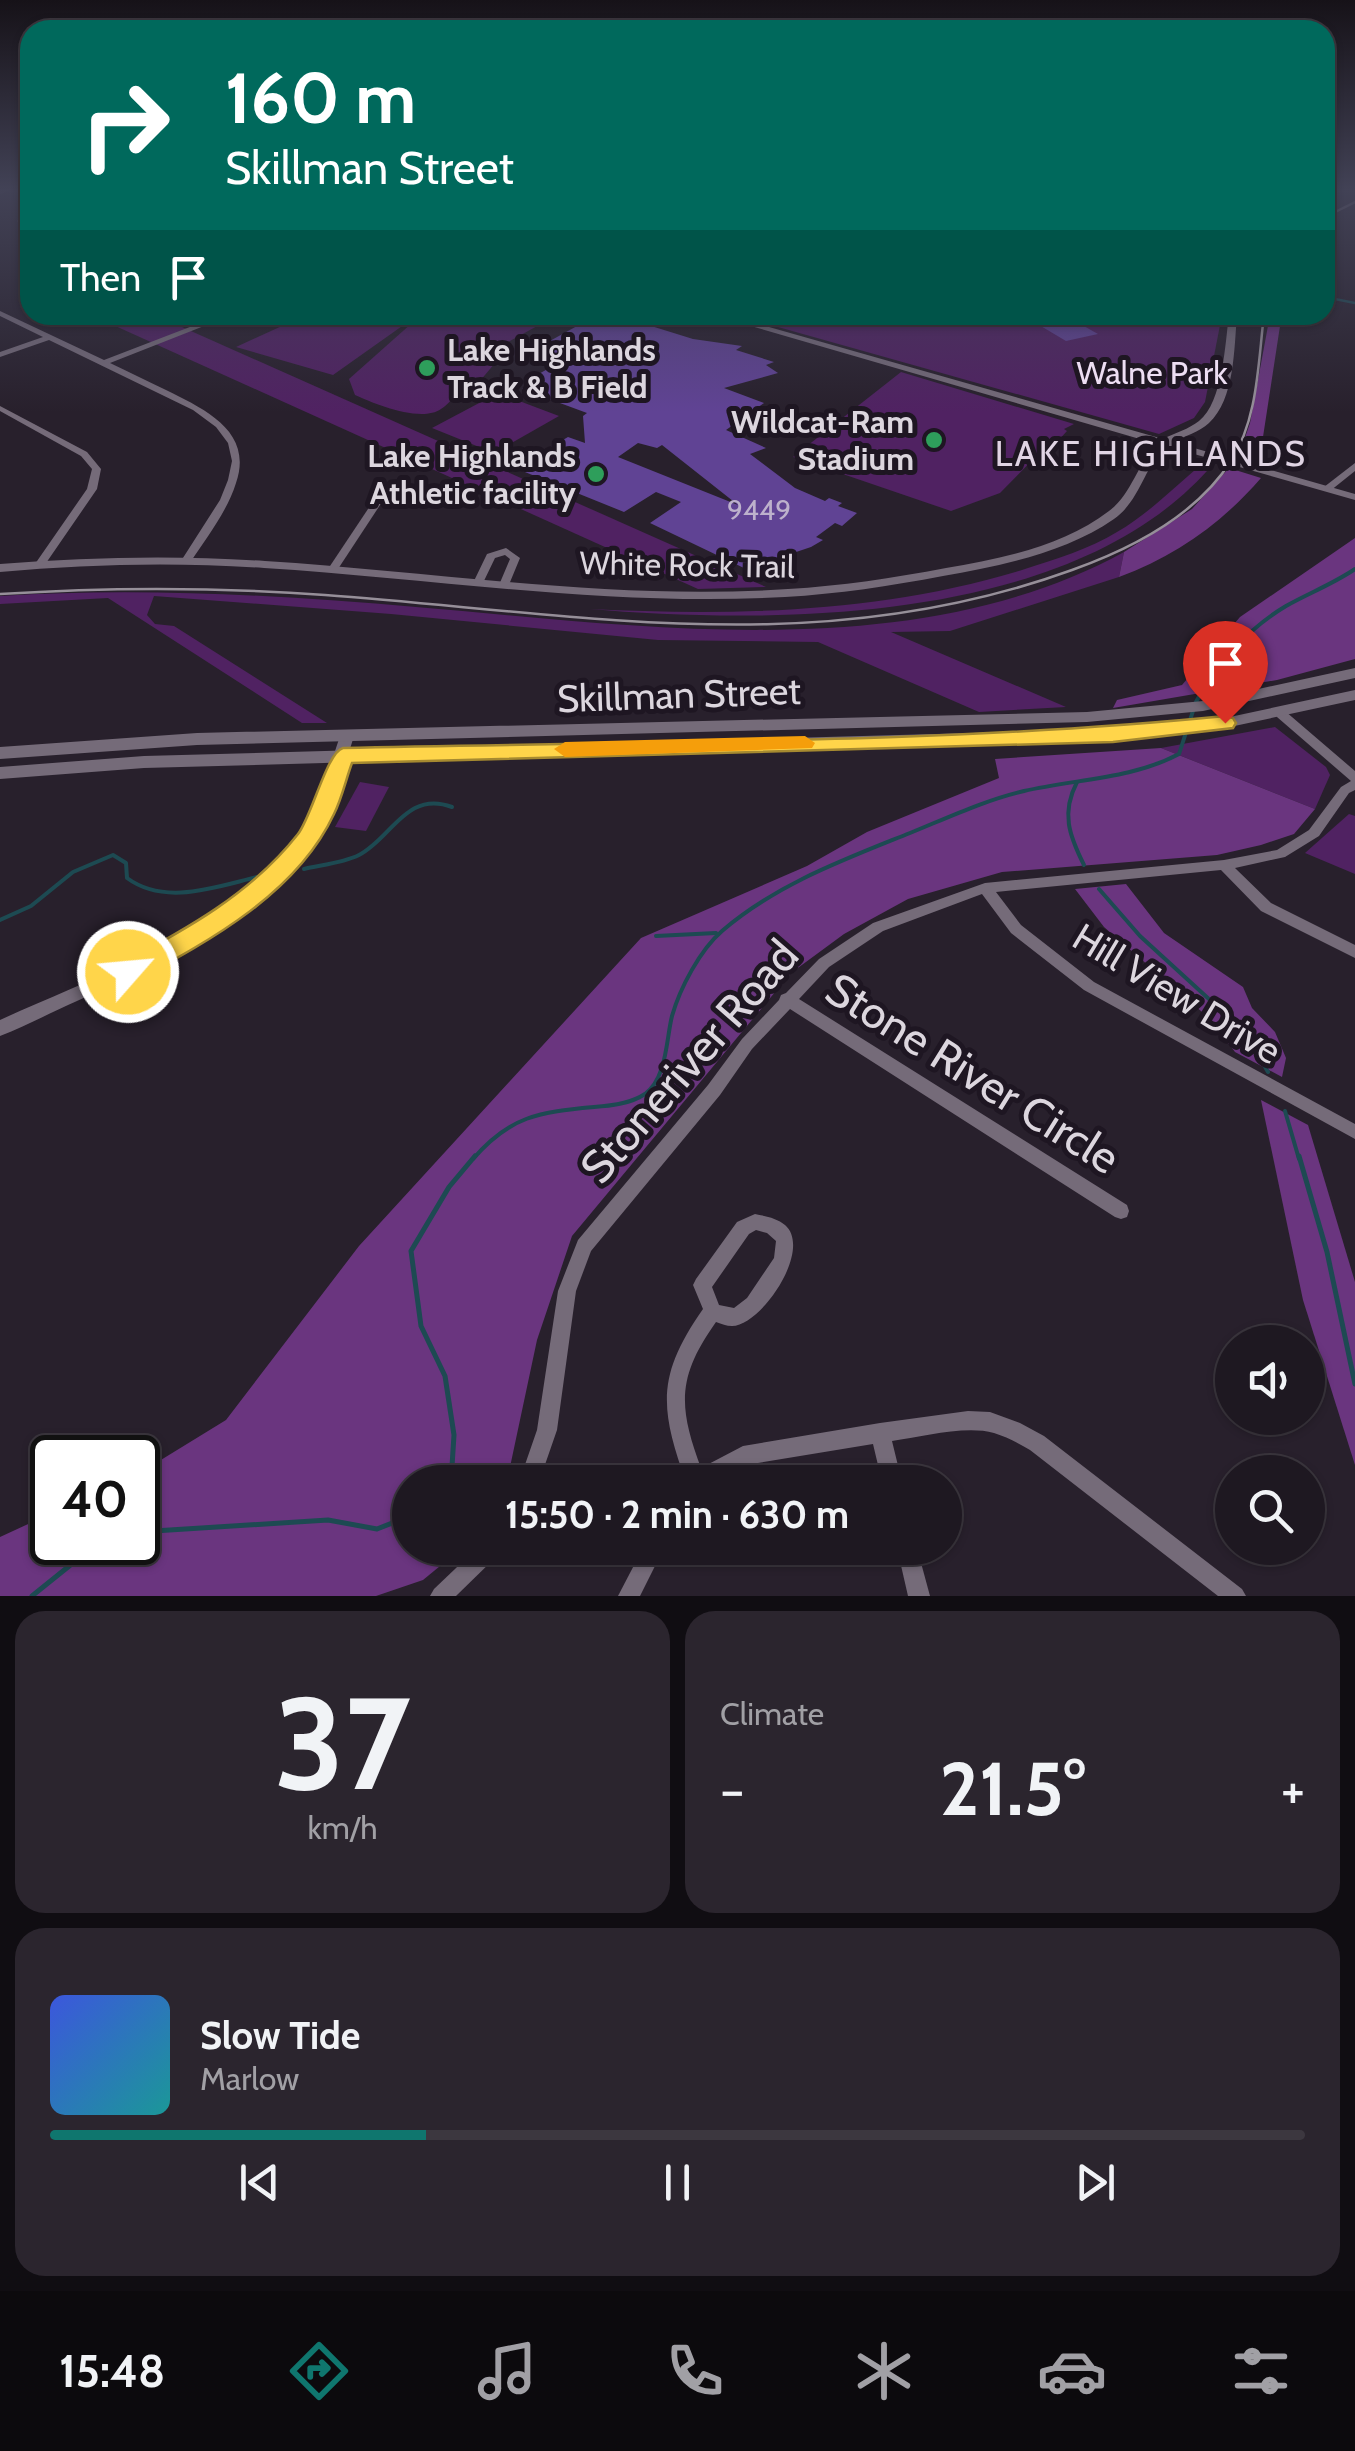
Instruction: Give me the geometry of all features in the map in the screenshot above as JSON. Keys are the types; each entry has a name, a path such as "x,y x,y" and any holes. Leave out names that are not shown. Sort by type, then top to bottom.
{"main road":[{"name":"Skillman Street","path":"0,753 197,739 1123,714 1258,697 1355,673"},
{"path":"1274,715 1280,705 1316,693 1320,683"},
{"name":"Skillman Street","path":"0,772 343,755 1084,736 1171,730 1274,715 1355,695"},
{"path":"883,722 886,742"}],"street":[{"path":"25,325 210,415 232,440 238,463 231,489 186,561"},
{"path":"104,363 202,325"},
{"path":"753,325 1355,497"},
{"name":"White Rock Trail","path":"0,568 186,561 333,569 630,596 834,593 920,579 994,562 1089,528 1127,502 1147,461 1164,443 1202,424 1214,411 1231,325"},
{"path":"0,355 50,337"},
{"path":"0,408 84,454 98,469 92,489 40,564"},
{"path":"1327,489 1355,466"},
{"path":"333,569 379,499"},
{"path":"478,582 491,556 506,551 515,558 504,585"},
{"path":"1274,715 1355,781"},
{"path":"0,1028 164,955 235,911 306,840 332,794 348,736"},
{"name":"Stoneriver Road","path":"536,1465 547,1430 567,1291 584,1246 786,999 824,964 878,927 985,888 1224,866 1280,854 1302,843 1323,823 1355,781"},
{"path":"1224,866 1266,907 1355,952"},
{"name":"Hill View Drive","path":"985,888 1016,929 1089,986 1355,1132"},
{"name":"Stone River Circle","path":"786,999 1121,1211"},
{"path":"755,1222 765,1223 783,1236 788,1248 786,1259 752,1308 727,1318 712,1311 702,1285 744,1228 755,1222"},
{"path":"689,1465 676,1430 672,1401 684,1352 712,1311"},
{"path":"727,1465 743,1456 880,1433 968,1421 990,1422 1037,1443 1235,1596"},
{"path":"880,1433 888,1465"},
{"path":"441,1596 473,1565"},
{"path":"629,1596 645,1565"},
{"path":"911,1565 919,1596"}],"green space":[{"path":"113,325 177,325 766,587 698,589"},
{"path":"284,325 404,325 333,375 236,347"},
{"name":"Lake Highlands Track & B Field","path":"410,325 539,325 508,342 511,344 474,388 463,386 447,404 432,413 398,411 374,403 355,395 349,379"},
{"name":"Walne Park","path":"771,325 1220,325 1205,402 1194,418 1159,434"},
{"name":"Wildcat-Ram Stadium","path":"901,372 1074,424 1064,429 1067,431 1057,442 1051,441 1000,493 951,511 793,457"},
{"path":"498,393 559,416 494,453 432,428"},
{"path":"1206,461 1214,463 1156,516 1086,556 1007,584 922,602 835,612 749,616 589,609 699,612 809,608 918,595 972,584 1107,538 1140,517"},
{"path":"1124,552 1119,577 950,631 891,632 1066,707 979,712 818,642 658,640 154,596 147,615 155,624 174,626 327,723 302,723 108,598 0,604 0,596 52,593 208,594 593,623 776,630 868,625 957,612 1043,588"},
{"path":"1275,727 1326,767 1330,775 1315,809 1161,748"},
{"path":"360,782 389,787 366,831 335,827"},
{"path":"1349,814 1355,816 1355,874 1305,853"}],"shaded area":[{"path":"1268,325 1280,325 1259,463 1238,458 1250,423"},
{"path":"1229,468 1261,478 1197,536 1160,559 1119,577 1124,552 1192,509"},
{"path":"1355,538 1355,659 1277,680 1113,708 1117,700 1182,685 1240,617"},
{"path":"1161,748 1315,809 1294,834 1217,855 1002,872 908,899 844,934 791,973 572,1236 537,1340 510,1465 392,1465 392,1565 441,1565 423,1580 376,1596 0,1596 0,1537 30,1523 30,1565 160,1565 160,1460 226,1420 359,1246 641,938 807,866 867,832 999,778 995,759"},
{"path":"1126,884 1164,933 1243,987 1252,1008 1275,1032 1286,1058 1282,1077 1235,1052 1209,1018 1104,927 1075,889"},
{"path":"1261,1100 1308,1125 1355,1282 1355,1465 1325,1370 1325,1325 1311,1325"}],"building":[{"path":"579,325 648,325 693,339 742,346 736,350 774,362 766,365 778,373 724,388 764,403 726,430 766,448 750,454 795,488 825,501 829,498 842,503 838,506 857,513 842,526 835,523 816,537 823,540 811,547 746,569 650,523 681,502 656,492 624,512 515,468 568,437 585,443 583,416 587,413 522,389 533,382 528,380 560,362 541,356 560,346 548,342","holes":["638,443 657,448 662,445 738,505 618,457"]},
{"path":"1039,325 1082,325 1098,334 1066,341"}],"waterway":[{"path":"1335,299 1355,303"},
{"path":"1196,702 1223,661 1259,625 1355,569"},
{"path":"473,1159 500,1133 527,1119 557,1111 620,1104 645,1094 662,1069 672,1016 699,959 722,931 765,900 836,863 995,799 1123,774 1161,762 1179,754 1193,711"},
{"path":"1077,782 1068,814 1074,844 1084,865"},
{"path":"304,869 359,855 411,810 436,803 452,807"},
{"path":"0,920 31,906 73,872 113,855 126,863 127,878 157,891 190,892 257,877"},
{"path":"1099,889 1140,936 1245,1032 1268,1072"},
{"path":"656,936 716,933"},
{"path":"1285,1111 1299,1159"},
{"path":"452,1465 454,1435 445,1376 421,1326 411,1251 449,1187 475,1156"},
{"path":"1299,1156 1327,1252 1355,1384"},
{"path":"160,1531 328,1520 377,1529 392,1523"},
{"path":"32,1596 70,1565"}],"tram line":[{"path":"0,594 243,590 700,624 792,623 885,615 978,598 1117,552 1160,528 1200,498 1231,461 1247,427 1263,325"}],"slow traffic":[{"path":"565,749 805,743"}],"place":[{"name":"Lake Highlands Track & B Field","path":"427,368"},
{"name":"Wildcat-Ram Stadium","path":"934,440"},
{"name":"Lake Highlands Athletic facility","path":"596,474"}],"district":[{"name":"LAKE HIGHLANDS","path":"1151,454"}],"route":[{"path":"128,972 202,934 266,884 306,840 323,813 343,755 976,741 1171,730 1225,723"}]}
